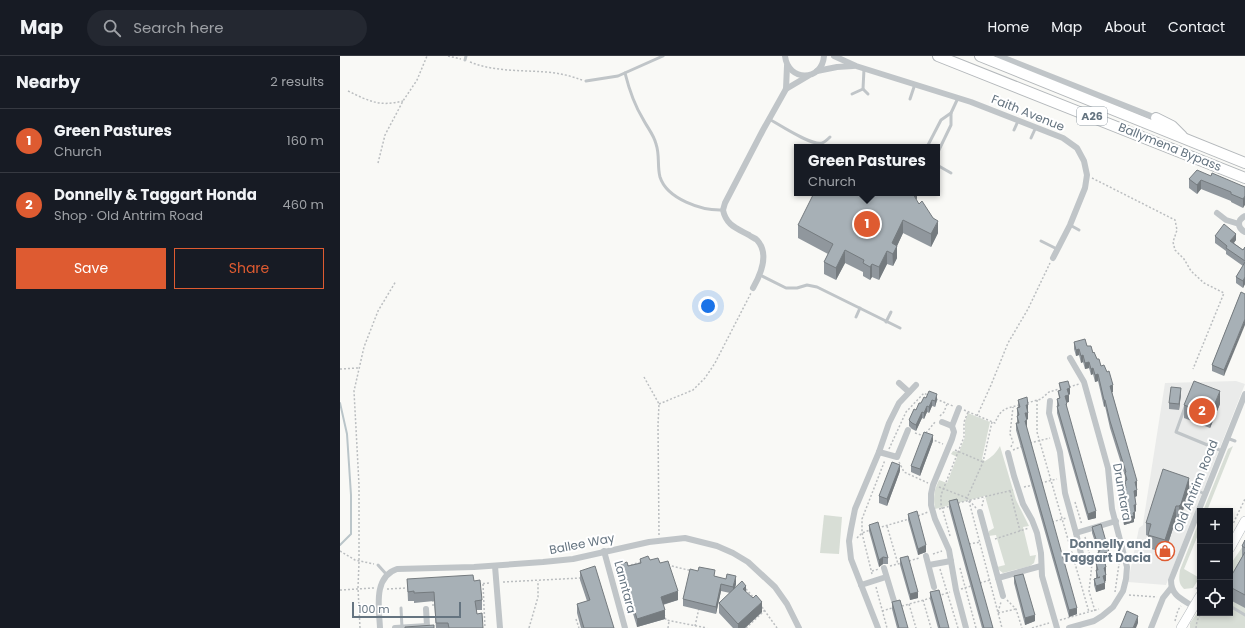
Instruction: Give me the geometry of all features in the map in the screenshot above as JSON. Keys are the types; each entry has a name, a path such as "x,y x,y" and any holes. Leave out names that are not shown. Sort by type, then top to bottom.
{"highway":[{"name":"Ballymena Bypass","path":"938,56 1245,178"},
{"name":"Ballymena Bypass","path":"980,56 1245,163"},
{"path":"1156,118 1172,126 1185,140"}],"main road":[{"path":"1232,544 1245,521"},
{"path":"1178,625 1197,602"}],"street":[{"path":"780,56 786,61 791,70 800,75 814,73"},
{"path":"786,89 814,73 821,66 824,56"},
{"name":"Faith Avenue","path":"834,56 856,66 958,98 1019,120 1063,138 1077,148 1084,161 1087,175 1085,188 1070,225 1053,258"},
{"path":"999,56 1156,118"},
{"path":"753,288 760,275 764,262 763,251 757,240 729,224 723,210 728,196 786,89 786,61"},
{"name":"Faith Avenue","path":"814,73 837,67 856,66"},
{"path":"1217,213 1226,220 1239,224"},
{"path":"1245,216 1241,218 1239,224 1240,229 1245,232"},
{"name":"Drumtara","path":"1069,628 1094,621 1102,616 1117,602 1123,591 1127,573 1124,552 1111,503 1108,468 1084,382 1070,358"},
{"path":"899,383 909,392"},
{"path":"878,628 851,559 850,535 857,505 893,414 899,403 916,386"},
{"name":"Old Antrim Road","path":"1151,628 1163,598 1171,588 1171,580 1245,394"},
{"path":"1050,401 1049,413 1061,455 1065,493 1082,558"},
{"path":"959,408 952,426 954,432 949,448 933,485 931,494 932,510 949,550 956,590 966,628"},
{"path":"942,422 952,426"},
{"path":"879,452 897,457 908,430"},
{"path":"1008,453 1023,504 1037,533 1041,552 1041,566 1044,582 1056,625"},
{"path":"980,512 1003,596"},
{"path":"1076,533 1116,521"},
{"name":"Ballee Way","path":"387,575 393,570 402,568 495,566 573,559 604,551 660,540 685,538 725,549 745,560 765,576 775,587 787,604 799,628"},
{"name":"Lanntara","path":"604,551 624,628"},
{"path":"926,556 934,587"},
{"path":"929,565 951,560"},
{"path":"495,566 500,628"},
{"path":"998,578 1041,566"},
{"path":"884,568 894,601"},
{"path":"380,628 380,589 382,581 387,575"},
{"path":"861,585 886,576"},
{"path":"1171,588 1177,596 1194,607"},
{"path":"395,628 427,626 426,609"}],"lane":[{"path":"465,60 466,56"},
{"path":"586,81 597,80 625,73 663,56"},
{"path":"864,68 863,89 868,94"},
{"path":"625,73 642,118 656,143 660,177 664,186 686,202 713,210 723,210"},
{"path":"910,99 915,84"},
{"path":"852,94 863,89"},
{"path":"940,148 951,125 951,113 958,98"},
{"path":"929,144 941,120 951,113"},
{"path":"769,119 810,141 821,143 827,140 830,136"},
{"path":"1014,130 1019,120"},
{"path":"1030,138 1036,127"},
{"path":"798,135 800,130"},
{"path":"940,168 951,173"},
{"path":"1070,225 1079,230"},
{"path":"1041,241 1057,249"},
{"path":"760,275 786,288 797,288 807,285 817,287 900,328"},
{"path":"856,317 860,308"},
{"path":"886,322 891,312"},
{"path":"1186,403 1176,432 1222,451"},
{"path":"1227,438 1235,441"},
{"path":"1180,484 1205,494"},
{"path":"378,565 387,575"},
{"path":"402,608 402,628"},
{"path":"1233,608 1245,615"}],"path":[{"path":"378,163 385,135 403,101 417,80 427,56"},
{"path":"448,56 465,60 480,66 498,69 547,72 586,81"},
{"path":"348,91 377,103 403,101"},
{"path":"1087,175 1175,220 1177,230 1172,242 1175,250 1204,283 1224,293 1193,369"},
{"path":"977,416 1008,343 1028,309 1053,258"},
{"path":"360,628 358,588 358,477 354,391 366,340 378,311 396,281"},
{"path":"659,404 693,390 705,378 715,363 753,288"},
{"path":"340,369 359,368"},
{"path":"644,377 659,404 660,540"},
{"path":"967,498 983,462 992,422 994,423 998,415 1003,410 1041,399 1049,392 1078,384"},
{"path":"887,628 862,533 862,519 887,454 906,412 924,393 930,396"},
{"path":"936,398 992,422"},
{"path":"1037,400 1038,432 1040,441 1089,612"},
{"path":"1008,453 1013,442 1010,434 1013,407"},
{"path":"952,542 942,508 941,495 964,437 964,422 968,412"},
{"path":"920,435 924,437"},
{"path":"1008,453 1027,444 1056,436"},
{"path":"930,439 943,444"},
{"path":"949,448 983,462"},
{"path":"897,457 904,472 926,482"},
{"path":"1018,488 1054,479"},
{"path":"933,485 967,498 980,512 985,497"},
{"path":"916,516 932,510 1010,490 1020,531"},
{"path":"1233,524 1245,499"},
{"path":"969,501 1002,628"},
{"path":"862,533 909,518"},
{"path":"1048,523 1062,519"},
{"path":"887,526 898,564"},
{"path":"988,541 1023,530"},
{"path":"965,545 979,542"},
{"path":"872,571 949,550"},
{"path":"340,551 349,558 359,562 378,565"},
{"path":"1114,596 1119,559 1124,552"},
{"path":"1082,558 1092,564 1090,591 1095,610"},
{"path":"609,571 642,562"},
{"path":"938,563 958,628"},
{"path":"958,563 976,628"},
{"path":"666,564 694,572"},
{"path":"476,584 585,577"},
{"path":"965,588 990,580"},
{"path":"529,628 538,597 538,581"},
{"path":"483,584 485,628"},
{"path":"741,586 746,589 756,600"},
{"path":"341,590 358,588 408,588"},
{"path":"1123,591 1131,596 1163,598"},
{"path":"904,605 947,593"},
{"path":"432,594 433,610"},
{"path":"998,612 1003,596 1016,608 1022,628"},
{"path":"923,600 932,628"},
{"path":"695,626 700,604"},
{"path":"909,604 916,628"},
{"path":"760,605 777,628"},
{"path":"998,612 1016,608"},
{"path":"1032,628 1056,625 1089,612 1104,608"},
{"path":"746,628 765,610"},
{"path":"1178,610 1178,625"},
{"path":"664,613 666,620 707,628"},
{"path":"1196,628 1200,616"},
{"path":"576,619 579,628"},
{"path":"668,628 669,621"}],"shaded area":[{"path":"1236,381 1245,384 1166,585 1128,582 1139,528 1143,525 1165,383"},
{"path":"968,413 990,422 982,459 985,461 990,458 1000,446 1016,500 1029,526 1023,527 1030,556 1036,555 1034,563 1030,566 1003,573 997,567 1005,565 996,535 988,536 989,531 994,528 985,496 935,509 934,494 936,487 939,480 947,483 957,457 951,454 953,451 959,452 965,437 965,421"},
{"path":"1233,446 1208,508 1204,508 1228,449"},
{"path":"824,515 842,517 839,554 820,553"},
{"path":"1197,527 1197,537 1184,569 1197,576 1197,582 1193,588 1184,589 1182,587 1179,578 1180,570"},
{"path":"1245,543 1245,628 1190,628 1190,623 1197,613 1197,616 1233,616 1233,561"}],"building":[{"path":"1197,170 1211,176 1212,173 1245,187 1245,196 1243,199 1231,194 1231,192 1201,180 1197,185 1189,179"},
{"path":"812,196 914,196 919,204 922,201 933,218 938,221 931,234 903,220 892,243 897,246 893,254 887,251 879,267 872,264 870,267 863,263 864,260 845,250 836,268 824,262 833,244 798,225"},
{"path":"1224,224 1236,234 1230,241 1243,250 1245,247 1245,261 1226,248 1227,246 1215,236"},
{"path":"1245,262 1245,277 1243,281 1236,277"},
{"path":"1241,292 1245,294 1245,319 1224,370 1212,365"},
{"path":"1085,339 1087,346 1091,346 1093,353 1094,352 1097,359 1099,359 1101,366 1104,365 1107,372 1109,371 1113,385 1110,386 1137,481 1135,482 1137,490 1134,491 1136,505 1134,505 1134,516 1124,518 1122,511 1125,510 1123,504 1125,503 1123,488 1126,488 1126,472 1104,400 1098,374 1095,375 1089,362 1085,363 1083,355 1081,356 1079,349 1076,350 1074,342"},
{"path":"1068,381 1070,388 1067,389 1069,395 1065,396 1066,404 1096,511 1088,514 1057,406 1059,406 1057,399 1060,398 1058,391 1061,390 1059,383"},
{"path":"1194,381 1220,391 1210,415 1184,405"},
{"path":"1171,387 1181,388 1179,404 1169,403"},
{"path":"929,391 937,394 935,401 932,400 924,413 922,412 916,425 909,420 914,409 916,410 924,397 926,398"},
{"path":"1027,397 1028,405 1026,405 1028,413 1025,413 1027,420 1025,421 1077,608 1069,610 1016,423 1019,423 1017,408 1020,407 1018,400"},
{"path":"924,432 933,435 920,469 911,466"},
{"path":"892,462 900,465 887,499 879,496"},
{"path":"1163,469 1189,478 1181,504 1176,506 1165,540 1148,535 1151,524 1146,523"},
{"path":"957,499 993,628 984,628 949,501"},
{"path":"917,511 926,545 918,549 908,514"},
{"path":"878,522 888,558 883,557 879,560 869,525"},
{"path":"1101,524 1109,552 1104,553 1106,567 1104,568 1106,575 1103,576 1105,583 1096,586 1094,579 1098,578 1096,563 1098,562 1096,556 1099,555 1098,552 1100,551 1092,527"},
{"path":"1245,540 1245,548 1242,546"},
{"path":"1245,552 1245,595 1233,589 1233,573"},
{"path":"648,556 650,560 658,558 660,563 668,561 678,591 661,597 665,610 637,619 621,564 627,562 628,566 641,563 640,559"},
{"path":"908,556 918,592 910,594 900,558"},
{"path":"595,566 614,628 584,628 577,604 590,600 580,571"},
{"path":"699,567 715,570 714,576 726,579 727,574 736,576 733,587 721,584 716,607 683,599 690,569 698,571"},
{"path":"1023,574 1035,615 1025,618 1014,576"},
{"path":"473,575 474,581 480,580 482,600 475,601 477,614 482,613 483,628 449,628 448,623 436,623 434,592 408,592 407,579"},
{"path":"742,581 746,586 743,589 753,598 756,595 762,602 738,624 719,603"},
{"path":"939,590 949,628 940,628 930,592"},
{"path":"900,600 908,628 899,628 892,602"},
{"path":"1127,611 1138,616 1133,628 1120,628"},
{"path":"434,625 434,628 405,628 405,627"}],"waterway":[{"path":"340,403 347,434 351,495 351,534 340,545"}],"place":[{"name":"Green Pastures","path":"867,224"},
{"name":"Donnelly & Taggart Honda","path":"1202,411"},
{"name":"Donnelly and Taggart Dacia","path":"1165,551"}]}
